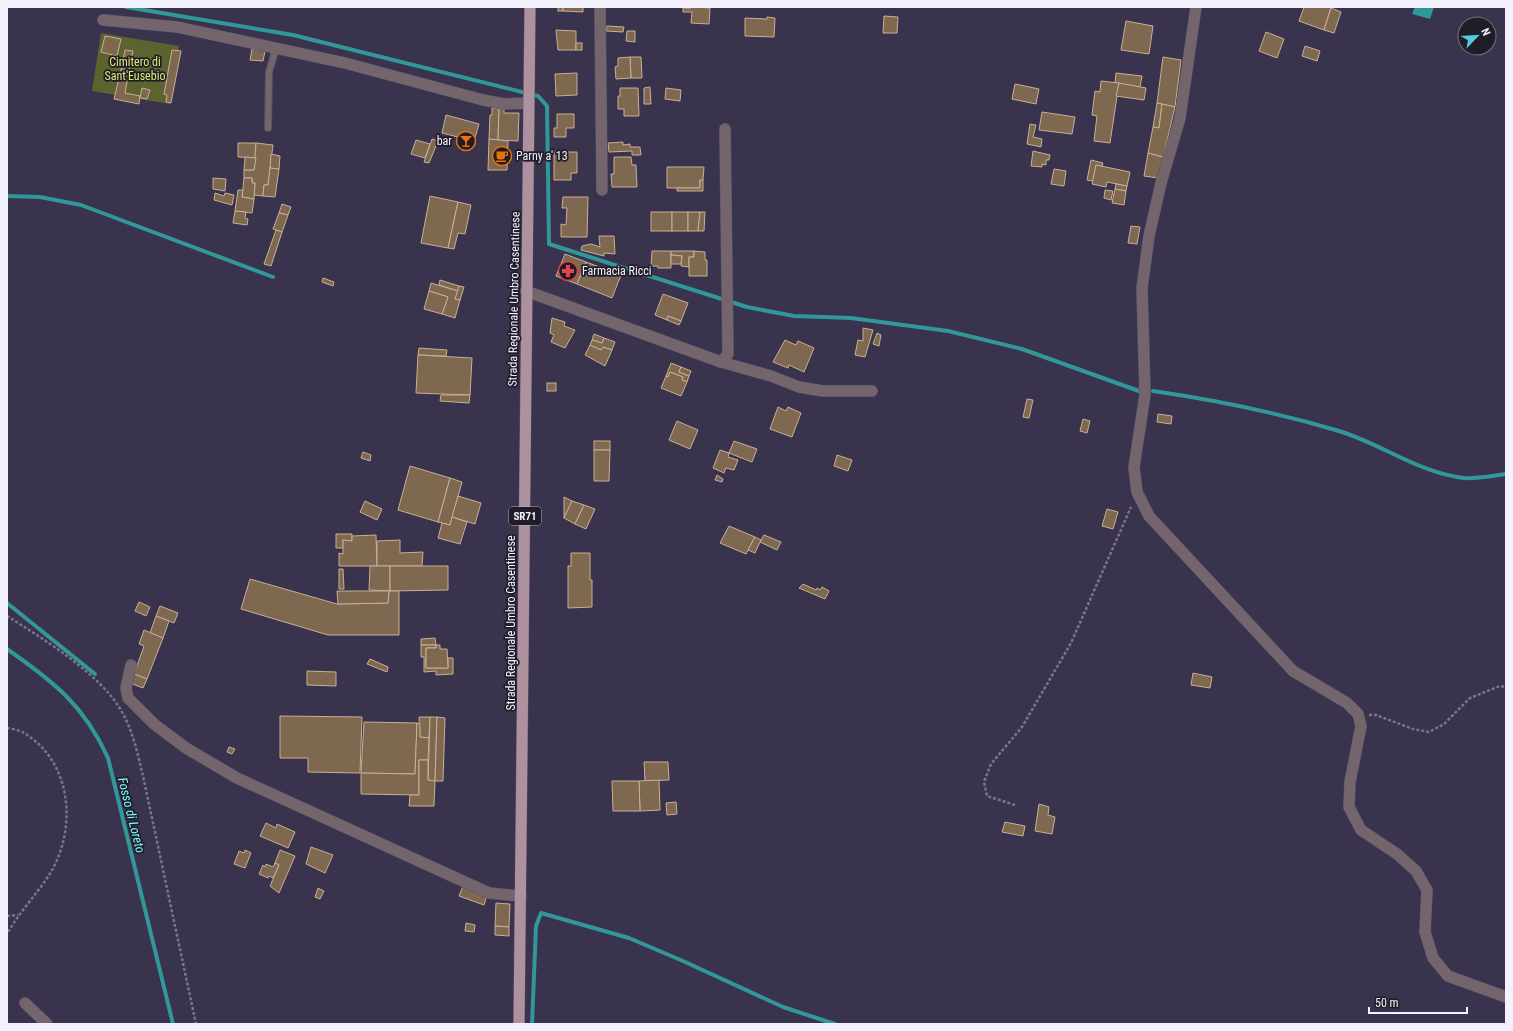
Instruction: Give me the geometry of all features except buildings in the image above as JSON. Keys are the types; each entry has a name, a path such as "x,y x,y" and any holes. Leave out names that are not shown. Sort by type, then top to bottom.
{"main road":[{"name":"Strada Regionale Umbro Casentinese","path":"519,1024 530,7"}],"street":[{"path":"600,7 602,190"},
{"path":"1196,7 1180,118 1161,183 1149,236 1142,288 1145,396 1134,466 1137,492 1149,516 1293,671 1347,703 1358,714 1361,726 1350,782 1349,807 1361,830 1397,854 1416,871 1427,890 1425,932 1432,958 1448,976 1506,997"},
{"path":"103,20 177,27 345,63 483,100 504,104 529,103"},
{"path":"721,362 728,354 725,129"},
{"path":"526,291 721,362 771,376 799,388 823,391 872,391"},
{"path":"131,665 126,688 128,698 154,724 186,748 237,778 489,893 521,896"},
{"path":"24,1003 47,1024"}],"lane":[{"path":"268,128 269,72 276,48"}],"path":[{"path":"1015,805 987,796 984,782 991,764 1022,727 1071,643 1124,525 1137,492"},
{"path":"7,616 34,632 77,665 104,688 122,711 134,743 143,776 196,1024"},
{"path":"1358,714 1376,715 1413,729 1429,732 1444,724 1470,698 1500,686 1506,687"},
{"path":"7,728 24,733 40,746 56,767 66,793 68,817 62,843 51,871 18,914 7,934"},
{"path":"7,916 18,914"}],"green space":[{"name":"Cimitero di Sant'Eusebio","path":"101,33 179,46 170,104 92,91"}],"shaded area":[{"path":"1415,7 1434,7 1430,19 1412,14"}],"waterway":[{"path":"126,7 293,35 538,96 547,106 549,244 747,307 794,316 851,318 948,331 1022,349 1139,391"},
{"path":"7,196 40,197 81,205 273,277"},
{"path":"1153,391 1247,408 1316,424 1355,437 1416,464 1447,475 1469,478 1506,474"},
{"path":"7,603 95,674"},
{"name":"Fosso di Loreto","path":"7,649 39,672 66,696 89,723 108,758 173,1024"},
{"path":"532,1024 536,926 541,913 629,938 783,1007 835,1024"}],"place":[{"name":"bar","path":"466,141"},
{"name":"Parny a' 13","path":"502,156"},
{"name":"Farmacia Ricci","path":"568,271"}]}
